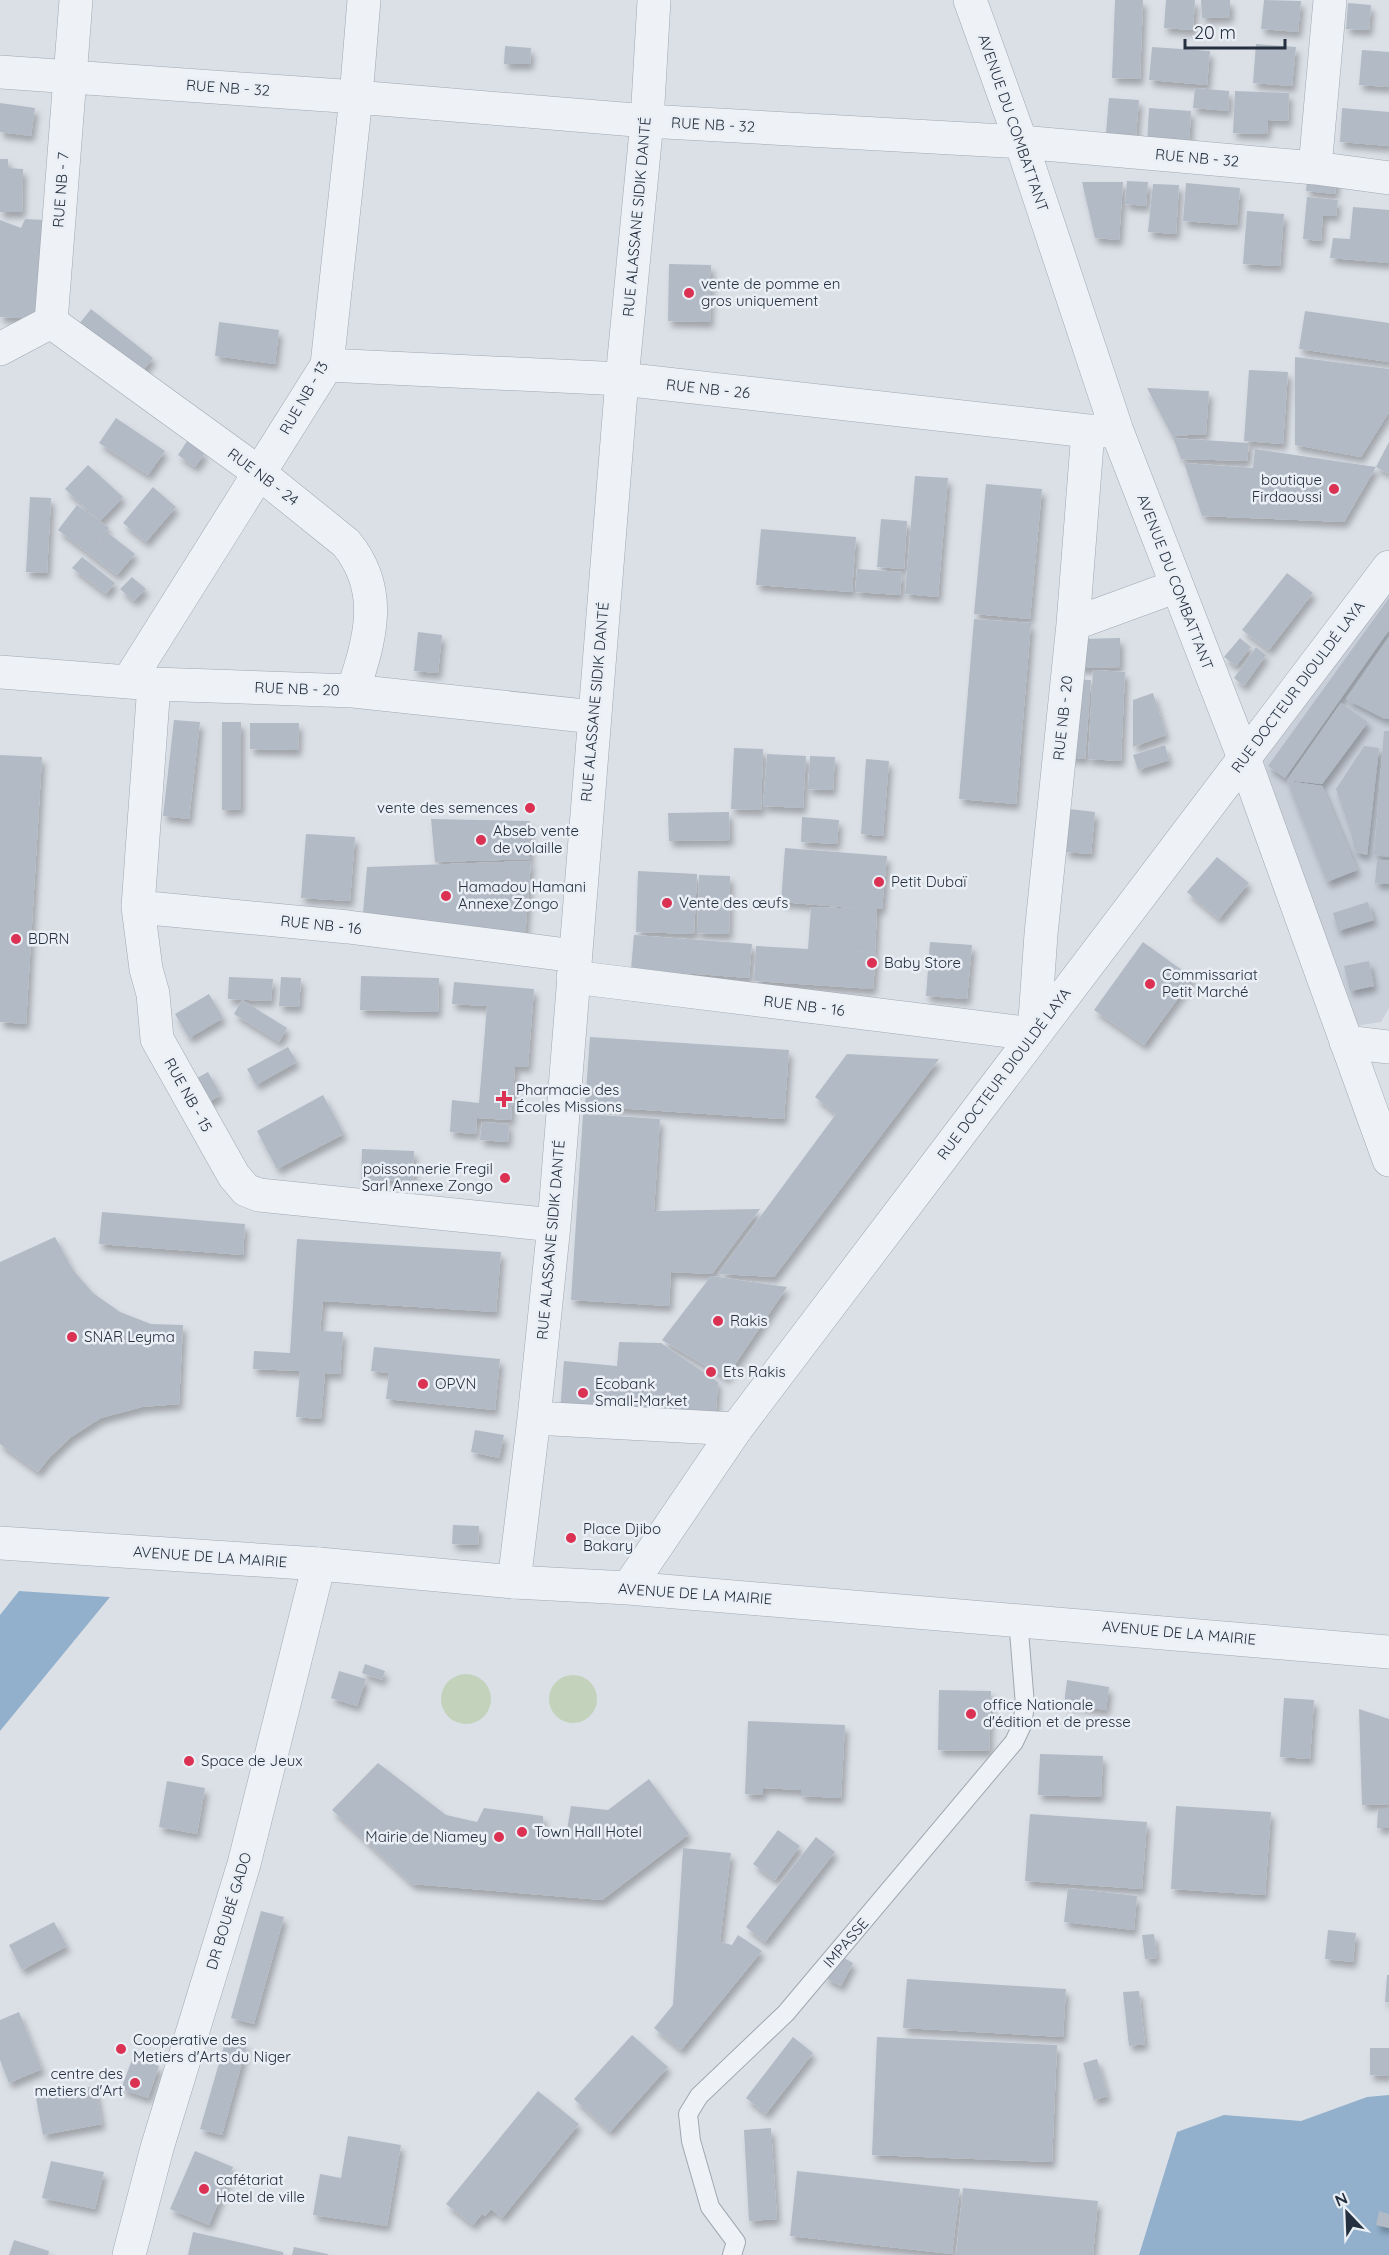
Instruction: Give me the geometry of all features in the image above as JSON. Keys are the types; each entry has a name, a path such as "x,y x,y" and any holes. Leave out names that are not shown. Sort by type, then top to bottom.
{"street":[{"name":"RUE NB - 7","path":"51,322 76,0"},
{"name":"RUE NB - 13","path":"141,683 258,472 327,364 356,97 364,0"},
{"name":"RUE ALASSANE SIDIK DANTÉ","path":"514,1582 554,1226 622,379 646,121 654,0"},
{"name":"AVENUE DU COMBATTANT","path":"970,0 1021,142 1102,431 1177,586 1244,758 1389,1160"},
{"path":"1315,168 1330,0"},
{"name":"RUE NB - 32","path":"0,72 356,97 646,121 1021,142 1315,168 1389,178"},
{"path":"0,349 51,322"},
{"name":"RUE NB - 24","path":"51,322 258,472 346,543 356,555 367,577 372,611 367,649 353,691"},
{"name":"RUE NB - 26","path":"327,364 622,379 1102,431"},
{"name":"RUE NB - 20","path":"1034,1034 1041,934 1072,624 1102,431"},
{"name":"RUE DOCTEUR DIOULDÉ LAYA","path":"628,1588 736,1429 1389,567"},
{"path":"1072,624 1177,586"},
{"name":"RUE NB - 20","path":"0,672 141,683 353,691 594,717"},
{"name":"RUE NB - 15","path":"141,683 138,907 146,969 153,994 156,1039 234,1176 246,1190 259,1195 554,1226"},
{"name":"RUE NB - 16","path":"138,907 348,927 574,967 1034,1034"},
{"path":"1346,1042 1389,1047"},
{"path":"534,1418 736,1429"},
{"name":"AVENUE DE LA MAIRIE","path":"0,1543 319,1564 514,1582 628,1588 1389,1652"},
{"name":"DR BOUBÉ GADO","path":"129,2255 157,2148 244,1864 319,1564"}],"lane":[{"name":"IMPASSE","path":"732,2255 736,2242 710,2207 691,2141 688,2114 699,2096 786,2013 1014,1742 1022,1725 1025,1705 1018,1619"}],"shaded area":[{"path":"1389,590 1389,1008 1381,1022 1355,1026 1263,760"}],"green space":[{"path":"461,1674 471,1674 484,1681 491,1694 491,1704 484,1717 471,1724 461,1724 452,1720 445,1713 441,1704 441,1694 445,1685 452,1678"},
{"path":"573,1675 590,1682 597,1699 590,1716 573,1723 556,1716 549,1699 556,1682"}],"water":[{"path":"19,1591 110,1597 0,1731 0,1615"},
{"path":"1389,2095 1389,2255 1139,2255 1177,2132 1224,2115 1301,2121 1367,2097"}],"building":[{"path":"1115,0 1143,0 1140,79 1112,78"},
{"path":"1166,0 1195,0 1193,30 1164,28"},
{"path":"1201,0 1230,0 1230,17 1202,18"},
{"path":"1264,0 1301,1 1298,32 1261,29"},
{"path":"1348,3 1371,5 1369,30 1346,29"},
{"path":"1256,44 1296,47 1292,86 1253,83"},
{"path":"505,46 531,48 530,64 504,64"},
{"path":"1152,47 1210,51 1207,85 1149,80"},
{"path":"1362,50 1389,52 1389,87 1359,85"},
{"path":"1195,88 1229,91 1228,111 1193,108"},
{"path":"1235,91 1289,93 1288,121 1268,120 1267,134 1233,133"},
{"path":"1109,98 1139,100 1136,135 1106,133"},
{"path":"0,103 35,108 31,136 0,132"},
{"path":"1149,108 1191,111 1189,145 1147,142"},
{"path":"1342,108 1389,112 1389,146 1340,142"},
{"path":"0,159 8,159 8,168 23,169 22,212 0,212"},
{"path":"1308,170 1337,172 1335,194 1306,191"},
{"path":"1127,181 1148,182 1146,206 1125,204"},
{"path":"1082,182 1123,182 1119,240 1095,238"},
{"path":"1186,183 1240,188 1237,225 1183,221"},
{"path":"1153,184 1179,185 1176,234 1148,232"},
{"path":"1307,197 1338,200 1336,216 1323,215 1321,241 1303,239"},
{"path":"1353,207 1389,210 1389,263 1330,258 1333,238 1350,239"},
{"path":"1247,211 1284,214 1280,266 1243,264"},
{"path":"25,219 45,220 40,319 0,317 0,220 21,228"},
{"name":"vente de pomme en gros uniquement","path":"669,264 711,265 710,322 668,321"},
{"path":"91,309 153,358 137,378 75,329"},
{"path":"1305,311 1389,323 1389,362 1299,349"},
{"path":"219,322 279,330 275,364 215,356"},
{"path":"1295,357 1389,369 1389,412 1361,457 1295,445"},
{"path":"1249,370 1288,372 1283,444 1244,441"},
{"path":"1147,388 1209,391 1206,434 1172,436"},
{"path":"116,418 165,451 148,475 99,443"},
{"path":"1173,438 1249,443 1247,461 1181,459"},
{"path":"187,441 205,453 195,467 178,455"},
{"path":"1389,442 1389,474 1376,467"},
{"path":"1255,449 1376,467 1344,522 1202,516 1184,463 1253,468"},
{"path":"88,465 123,497 100,521 65,489"},
{"path":"915,476 948,478 938,597 905,594"},
{"path":"986,484 1042,489 1030,619 974,614"},
{"path":"153,487 176,507 146,542 123,523"},
{"path":"30,497 51,498 47,573 26,572"},
{"path":"77,505 109,528 96,547 108,533 135,554 117,575 58,530"},
{"path":"881,519 907,521 904,569 877,567"},
{"path":"761,529 856,537 852,592 756,585"},
{"path":"82,557 115,583 106,594 72,568"},
{"path":"857,569 902,572 900,595 855,592"},
{"path":"1287,573 1313,593 1269,650 1242,630"},
{"path":"132,577 146,589 134,601 120,589"},
{"path":"1389,598 1389,630 1285,778 1268,766"},
{"path":"974,619 1031,623 1016,804 959,799"},
{"path":"418,632 442,635 438,673 414,671"},
{"path":"1389,637 1389,719 1346,699"},
{"path":"1120,638 1120,667 1078,668 1078,639"},
{"path":"1240,638 1251,647 1236,666 1224,657"},
{"path":"1256,647 1266,655 1244,686 1234,678"},
{"path":"1093,670 1125,672 1121,761 1088,759"},
{"path":"1075,679 1091,680 1085,759 1068,757"},
{"path":"1153,693 1166,735 1133,747 1133,700"},
{"path":"1341,703 1368,722 1322,784 1287,780"},
{"path":"174,720 200,722 189,819 163,816"},
{"path":"222,722 241,722 241,809 222,810"},
{"path":"250,723 299,723 298,750 250,749"},
{"path":"1384,731 1389,731 1389,857 1374,855"},
{"path":"1165,745 1169,760 1138,770 1133,755"},
{"path":"1364,746 1379,748 1367,855 1355,852 1336,789"},
{"path":"734,748 763,749 761,810 731,809"},
{"path":"767,754 806,756 803,808 763,806"},
{"path":"0,755 42,757 26,1024 0,1022"},
{"path":"810,756 835,757 833,790 808,789"},
{"path":"866,759 889,761 883,836 861,834"},
{"path":"1287,781 1322,786 1357,870 1327,882"},
{"path":"1069,809 1095,812 1091,854 1065,852"},
{"path":"729,812 730,840 669,841 668,813"},
{"path":"802,817 839,820 837,844 801,842"},
{"name":"Abseb vente de volaille","path":"431,819 530,821 530,859 435,862"},
{"path":"306,834 355,837 350,901 301,898"},
{"path":"785,848 887,856 882,909 877,909 875,952 835,950 876,953 873,989 754,981 756,946 808,949 811,907 865,909 781,902"},
{"path":"1217,857 1249,883 1219,919 1187,892"},
{"path":"1377,860 1389,861 1389,884 1375,883"},
{"name":"Hamadou Hamani Annexe Zongo","path":"531,861 525,938 362,925 367,867"},
{"name":"Vente des œufs","path":"638,871 697,874 694,934 636,932"},
{"path":"699,875 730,876 729,934 697,933"},
{"path":"1368,902 1374,920 1338,931 1333,913"},
{"path":"634,935 752,944 749,978 631,969"},
{"path":"930,942 972,945 967,999 926,996"},
{"path":"1143,942 1193,978 1144,1045 1094,1010"},
{"path":"1369,961 1374,986 1350,991 1344,966"},
{"path":"361,976 439,978 438,1012 360,1010"},
{"path":"229,977 273,979 271,1001 228,999"},
{"path":"281,977 301,978 299,1007 279,1006"},
{"path":"454,982 534,989 528,1067 515,1066 511,1120 477,1118 476,1134 450,1132 452,1100 479,1103 487,1006 452,1004"},
{"path":"209,994 223,1018 189,1038 175,1014"},
{"path":"242,1000 287,1028 279,1042 234,1014"},
{"path":"590,1037 789,1050 784,1119 585,1106"},
{"path":"288,1047 297,1062 256,1085 247,1069"},
{"path":"847,1054 939,1059 774,1277 718,1274 836,1114 815,1097"},
{"path":"208,1072 221,1095 200,1107 186,1084"},
{"path":"323,1095 344,1134 277,1169 257,1131"},
{"path":"583,1114 660,1119 654,1211 760,1209 712,1274 671,1272 669,1306 571,1300"},
{"path":"482,1122 509,1124 508,1142 480,1140"},
{"path":"362,1149 414,1151 413,1181 361,1179"},
{"path":"102,1212 245,1224 243,1255 99,1244"},
{"path":"55,1237 73,1270 93,1293 120,1312 151,1324 183,1325 179,1404 142,1407 101,1418 71,1437 38,1472 0,1444 0,1262"},
{"path":"297,1239 501,1252 496,1312 323,1301 320,1331 343,1332 340,1374 325,1373 321,1419 296,1417 300,1371 253,1369 254,1351 290,1353"},
{"path":"711,1276 787,1287 726,1378 662,1340"},
{"path":"619,1342 661,1343 718,1382 715,1424 560,1411 564,1361 617,1366"},
{"path":"374,1347 500,1359 495,1410 386,1399 389,1373 371,1371"},
{"path":"475,1430 504,1435 499,1458 471,1452"},
{"path":"453,1525 479,1526 478,1545 452,1544"},
{"path":"365,1664 385,1671 382,1680 362,1673"},
{"path":"339,1671 366,1679 357,1706 331,1698"},
{"path":"1067,1680 1109,1687 1106,1710 1064,1704"},
{"path":"939,1690 991,1691 989,1751 938,1750"},
{"path":"1284,1698 1314,1700 1310,1759 1280,1757"},
{"path":"1359,1709 1389,1719 1389,1804 1362,1805"},
{"path":"748,1721 845,1725 841,1798 801,1796 801,1790 763,1788 763,1795 745,1794"},
{"path":"1040,1754 1103,1756 1101,1797 1038,1795"},
{"name":"Town Hall Hotel","path":"378,1763 446,1815 477,1822 484,1808 543,1816 544,1829 567,1830 571,1806 608,1810 649,1779 689,1834 602,1900 412,1884 332,1810"},
{"path":"167,1781 205,1788 197,1834 159,1827"},
{"path":"1176,1806 1271,1812 1265,1895 1171,1889"},
{"path":"1378,1809 1389,1809 1389,1828 1377,1828"},
{"path":"1030,1814 1147,1822 1142,1889 1025,1881"},
{"path":"778,1830 800,1846 775,1880 753,1864"},
{"path":"816,1837 835,1852 765,1942 746,1927"},
{"path":"683,1848 731,1853 720,1942 732,1945 738,1935 762,1951 681,2050 654,2028 673,2005"},
{"path":"1068,1888 1137,1896 1134,1930 1064,1922"},
{"path":"261,1911 284,1917 254,2024 231,2018"},
{"path":"54,1922 67,1946 22,1970 9,1945"},
{"path":"1328,1930 1356,1933 1353,1962 1325,1959"},
{"path":"1154,1934 1157,1958 1145,1959 1142,1935"},
{"path":"837,1954 853,1963 841,1986 824,1977"},
{"path":"1387,1975 1389,1975 1389,2002 1385,2002"},
{"path":"907,1979 1066,1989 1063,2037 903,2028"},
{"path":"1139,1991 1145,2044 1129,2046 1123,1992"},
{"path":"19,2012 42,2069 9,2083 0,2060 0,2020"},
{"path":"632,2035 668,2067 610,2132 574,2099"},
{"path":"793,2037 813,2053 766,2114 746,2098"},
{"path":"877,2037 1057,2045 1052,2162 872,2155"},
{"path":"226,2039 247,2045 222,2135 200,2129"},
{"path":"1370,2048 1389,2048 1389,2076 1370,2075"},
{"path":"133,2057 159,2066 148,2098 121,2089"},
{"path":"1097,2059 1108,2096 1094,2100 1083,2063"},
{"path":"95,2086 102,2124 43,2135 36,2098"},
{"path":"538,2091 579,2124 502,2218 491,2209 485,2216 482,2214 473,2225 446,2204"},
{"path":"771,2128 777,2219 749,2221 744,2130"},
{"path":"348,2136 401,2145 387,2226 313,2215 320,2174 341,2178"},
{"path":"195,2151 233,2167 209,2225 170,2209"},
{"path":"51,2161 104,2172 95,2209 42,2198"},
{"path":"797,2171 960,2189 952,2254 790,2236"},
{"path":"963,2188 1098,2201 1093,2255 956,2255"},
{"path":"1379,2211 1389,2214 1389,2228 1376,2225"},
{"path":"193,2232 283,2252 283,2255 188,2255"},
{"path":"14,2240 49,2251 48,2255 9,2255"},
{"path":"294,2247 328,2254 328,2255 292,2255"}],"place":[{"name":"vente de pomme en gros uniquement","path":"689,293"},
{"name":"boutique Firdaoussi","path":"1334,489"},
{"name":"vente des semences","path":"530,808"},
{"name":"Abseb vente de volaille","path":"481,840"},
{"name":"Petit Dubaï","path":"879,882"},
{"name":"Hamadou Hamani Annexe Zongo","path":"446,896"},
{"name":"Vente des œufs","path":"667,903"},
{"name":"BDRN","path":"16,939"},
{"name":"Baby Store","path":"872,963"},
{"name":"Commissariat Petit Marché","path":"1150,984"},
{"name":"Pharmacie des Écoles Missions","path":"504,1099"},
{"name":"poissonnerie Fregil Sarl Annexe Zongo","path":"505,1178"},
{"name":"Rakis","path":"718,1321"},
{"name":"SNAR Leyma","path":"72,1337"},
{"name":"Ets Rakis","path":"711,1372"},
{"name":"OPVN","path":"423,1384"},
{"name":"Ecobank Small-Market","path":"583,1393"},
{"name":"Place Djibo Bakary","path":"571,1538"},
{"name":"office Nationale d'édition et de presse","path":"971,1714"},
{"name":"Space de Jeux","path":"189,1761"},
{"name":"Town Hall Hotel","path":"522,1832"},
{"name":"Mairie de Niamey","path":"499,1837"},
{"name":"Cooperative des Metiers d'Arts du Niger","path":"121,2049"},
{"name":"centre des metiers d'Art","path":"135,2083"},
{"name":"cafétariat Hotel de ville","path":"204,2189"}]}
